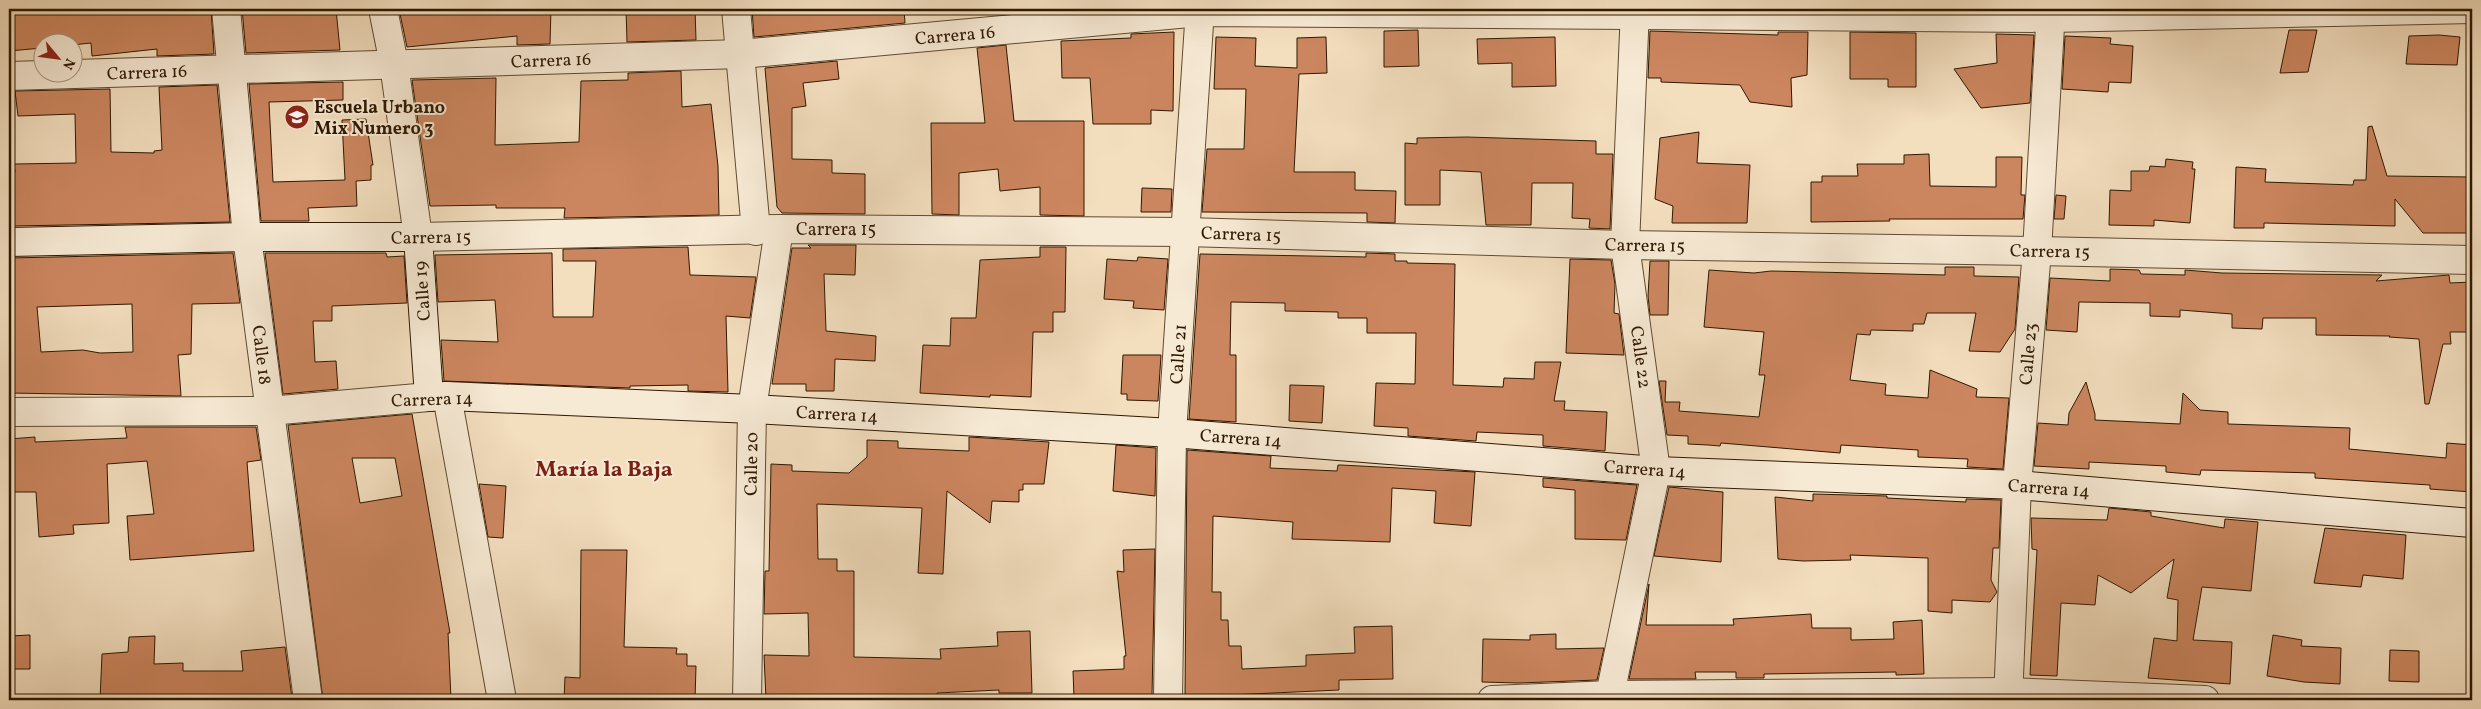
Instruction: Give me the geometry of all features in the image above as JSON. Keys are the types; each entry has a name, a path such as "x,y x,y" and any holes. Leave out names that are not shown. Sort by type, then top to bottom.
{"street":[{"name":"Calle 18","path":"226,9 247,237 308,700"},
{"name":"Calle 19","path":"383,9 394,64 438,396 502,700"},
{"name":"Calle 20","path":"736,9 741,54 768,230 752,409 747,700"},
{"name":"Carrera 16","path":"9,76 741,54 1200,10 2050,13 2472,9"},
{"name":"Calle 21","path":"1168,700 1172,433 1200,10"},
{"name":"Calle 22","path":"1610,698 1656,471 1626,246 1634,12"},
{"name":"Calle 23","path":"2008,696 2017,485 2037,251 2050,13"},
{"name":"Carrera 15","path":"9,242 768,230 1186,232 1626,246 2037,251 2472,260"},
{"name":"Carrera 14","path":"9,412 269,411 438,396 752,409 1172,433 1656,471 2017,485 2472,523"},
{"path":"1492,700 2008,696 2205,700"}],"building":[{"path":"9,9 211,9 214,54 157,56 157,49 92,56 91,43 82,44 82,32 32,32 32,49 9,51"},
{"path":"242,9 336,9 340,50 246,53"},
{"path":"399,9 551,9 550,44 517,45 517,36 407,47"},
{"path":"626,9 695,9 696,40 627,42"},
{"path":"752,9 904,9 905,23 754,37"},
{"path":"1418,30 1419,66 1384,67 1384,31"},
{"path":"2289,30 2317,30 2308,72 2280,73"},
{"path":"1650,31 1778,35 1778,32 1808,32 1807,75 1791,78 1792,107 1750,102 1740,85 1661,82 1661,78 1648,78"},
{"path":"1174,32 1173,111 1151,110 1151,124 1093,124 1090,78 1062,78 1061,41 1131,38 1131,34"},
{"path":"1850,32 1916,33 1916,87 1888,87 1888,79 1850,79"},
{"path":"1996,34 2034,35 2030,103 1981,108 1954,69 1997,63"},
{"path":"2439,35 2460,37 2457,65 2406,64 2409,36"},
{"path":"2065,36 2111,38 2110,44 2133,46 2131,83 2109,82 2108,92 2062,89"},
{"path":"1216,37 1256,38 1255,66 1297,68 1297,38 1326,37 1327,73 1299,74 1294,172 1355,172 1355,190 1396,191 1395,223 1367,222 1367,213 1202,212 1207,149 1244,149 1246,89 1214,89"},
{"path":"1555,37 1556,86 1512,87 1512,63 1478,64 1477,39"},
{"path":"1006,45 1014,121 1084,121 1084,216 1040,215 1040,187 1000,191 998,169 959,173 959,215 932,214 931,123 985,123 977,48"},
{"path":"837,61 839,79 803,83 806,106 792,108 792,159 832,160 832,173 865,174 865,214 782,213 777,207 765,68"},
{"path":"681,71 682,107 711,104 718,166 719,215 564,218 565,208 496,208 496,205 430,206 412,80 496,78 495,145 579,142 581,81 628,80 628,73"},
{"path":"343,82 343,100 269,102 273,182 345,180 342,120 366,119 373,165 371,165 371,180 356,181 357,206 308,208 309,221 261,221 249,84"},
{"path":"217,85 230,222 12,226 12,215 9,215 9,172 15,172 14,164 76,163 75,114 18,116 15,91 110,89 111,152 154,153 154,151 162,150 159,87"},
{"path":"2372,126 2387,176 2472,177 2472,233 2423,233 2395,199 2395,226 2264,223 2264,228 2234,228 2236,167 2266,169 2265,182 2353,185 2354,180 2366,180 2368,127"},
{"path":"1699,132 1697,163 1750,165 1747,223 1672,223 1673,206 1655,199 1660,138"},
{"path":"1467,137 1596,141 1596,154 1613,154 1610,229 1589,228 1590,219 1572,218 1573,183 1532,183 1531,225 1486,225 1481,172 1440,170 1440,205 1405,205 1405,143 1417,144 1417,138"},
{"path":"1929,154 1930,186 1996,187 1996,157 2022,157 2021,195 2025,195 2023,219 1889,219 1890,221 1811,222 1811,182 1822,182 1822,176 1858,176 1857,164 1904,164 1904,155"},
{"path":"2166,159 2193,162 2192,169 2195,169 2190,223 2154,220 2154,226 2109,225 2110,190 2131,191 2131,171 2149,171 2150,166 2165,167"},
{"path":"1142,188 1172,189 1171,212 1141,212"},
{"path":"2056,195 2066,196 2064,219 2054,219"},
{"path":"808,245 856,245 855,275 824,274 826,331 876,336 875,361 835,359 834,391 806,391 806,384 772,384 792,248 811,248"},
{"path":"688,247 690,275 756,277 750,318 726,316 728,392 688,391 688,385 630,386 630,388 444,381 441,340 498,342 495,300 438,302 435,255 552,253 553,317 593,317 596,261 563,261 563,249"},
{"path":"1040,247 1066,247 1065,312 1053,312 1053,332 1033,332 1031,397 920,393 923,345 950,346 951,318 976,318 980,260 1040,257"},
{"path":"233,253 240,303 192,304 191,354 178,355 181,396 9,393 9,258","holes":["132,304 133,352 100,353 83,350 41,352 37,307"]},
{"path":"265,253 386,253 387,257 404,256 407,303 332,306 332,321 313,321 315,362 336,361 338,389 283,394"},
{"path":"1366,253 1395,254 1395,261 1407,261 1407,263 1455,264 1453,385 1503,387 1504,378 1534,379 1535,362 1561,362 1554,401 1565,401 1564,410 1607,412 1605,451 1543,446 1543,435 1477,432 1476,441 1408,436 1408,428 1374,426 1376,383 1415,384 1416,333 1367,333 1367,318 1338,318 1338,312 1285,311 1285,303 1231,302 1230,355 1236,355 1236,422 1189,419 1200,254 1366,257"},
{"path":"1138,257 1168,259 1164,310 1133,308 1134,301 1104,299 1107,259 1137,261"},
{"path":"1570,259 1611,260 1615,284 1614,313 1619,314 1624,355 1566,353"},
{"path":"1650,261 1669,261 1668,315 1650,315 1648,296"},
{"path":"1945,267 1974,267 1974,276 2019,277 2015,329 2000,352 1969,351 1976,313 1927,313 1924,324 1913,324 1913,331 1871,330 1870,335 1857,334 1850,380 1886,384 1885,395 1928,398 1930,370 1977,389 1976,397 2009,398 2003,469 1967,467 1968,459 1918,457 1918,450 1841,445 1840,453 1721,443 1720,446 1688,444 1688,436 1667,435 1659,381 1666,381 1665,402 1680,402 1679,411 1759,417 1765,375 1759,375 1764,332 1704,327 1709,270 1754,273 1771,271 1945,275"},
{"path":"2110,269 2139,270 2141,274 2185,275 2185,270 2222,273 2382,275 2376,281 2449,275 2450,283 2472,282 2472,332 2450,332 2451,344 2443,344 2429,404 2425,404 2419,339 2390,336 2316,335 2316,318 2263,318 2262,329 2232,328 2232,314 2180,310 2180,317 2150,316 2150,303 2079,302 2077,332 2046,330 2050,278 2110,281"},
{"path":"1123,355 1161,355 1158,401 1127,400 1127,394 1121,394"},
{"path":"2086,382 2095,420 2180,424 2183,393 2200,410 2228,412 2228,424 2350,428 2349,449 2446,458 2447,443 2472,445 2472,492 2430,489 2430,485 2315,478 2315,473 2201,470 2200,475 2166,472 2166,466 2089,462 2089,469 2034,466 2038,423 2068,425 2069,413"},
{"path":"1290,385 1324,386 1322,423 1289,421"},
{"path":"412,414 450,633 448,633 451,699 323,700 288,425","holes":["352,458 395,458 402,496 360,503"]},
{"path":"125,427 256,427 261,460 247,462 254,551 130,560 127,516 154,514 147,461 107,464 109,523 73,525 74,534 39,537 36,492 9,492 9,439 35,437 35,442 127,438"},
{"path":"969,437 1049,442 1044,484 1023,484 1023,490 1019,490 1019,502 992,501 990,523 947,491 943,574 918,573 922,508 817,504 818,559 837,559 837,571 854,571 854,657 941,659 940,649 998,646 997,632 1030,631 1032,693 999,693 999,690 937,693 938,700 766,700 764,655 809,656 808,613 764,614 765,571 769,571 771,464 792,465 792,471 849,473 867,457 867,440 898,441 898,448 969,451"},
{"path":"1116,445 1156,448 1155,496 1113,491"},
{"path":"1187,450 1271,456 1270,468 1337,471 1338,465 1341,465 1475,472 1471,526 1434,523 1436,491 1392,488 1390,542 1292,539 1293,522 1213,516 1212,592 1221,592 1221,620 1228,620 1229,646 1241,646 1242,669 1306,666 1306,655 1355,653 1354,627 1392,626 1393,679 1339,680 1339,690 1185,697"},
{"path":"1543,478 1637,485 1626,540 1575,539 1575,490 1543,487"},
{"path":"479,484 506,486 503,538 488,537"},
{"path":"1669,487 1723,492 1721,562 1654,556"},
{"path":"1813,494 1887,496 1887,498 1966,502 1966,499 2001,500 1999,548 1993,548 1991,580 1997,592 1990,602 1952,600 1952,613 1928,611 1928,558 1850,555 1851,560 1803,561 1778,559 1775,497 1813,501"},
{"path":"2109,508 2151,512 2151,516 2224,528 2225,519 2258,522 2251,591 2202,587 2193,640 2232,642 2230,684 2148,678 2154,638 2177,641 2178,600 2167,598 2174,559 2131,593 2098,575 2095,605 2061,603 2057,676 2030,675 2037,550 2032,549 2031,518 2107,520"},
{"path":"2325,528 2406,535 2403,579 2363,575 2361,587 2314,583"},
{"path":"1155,549 1152,695 1074,698 1073,671 1124,669 1124,656 1126,656 1117,571 1124,572 1123,550"},
{"path":"581,550 627,550 624,647 677,648 676,654 687,654 687,666 696,666 695,700 564,699 565,677 580,678"},
{"path":"1649,584 1646,625 1734,625 1733,619 1811,614 1812,628 1851,628 1851,640 1894,639 1893,622 1922,620 1924,674 1896,675 1896,672 1764,674 1764,678 1736,678 1736,672 1695,672 1696,679 1629,679"},
{"path":"1556,634 1556,649 1604,648 1597,680 1519,683 1482,682 1483,639 1530,640 1530,635"},
{"path":"30,635 30,669 9,669 9,636"},
{"path":"2273,635 2302,640 2301,646 2341,648 2340,684 2304,682 2267,676"},
{"path":"155,636 154,664 183,663 183,671 243,671 241,651 285,647 292,698 281,697 281,700 195,700 195,698 100,700 102,654 128,652 129,637"},
{"path":"2390,650 2419,651 2419,682 2389,681"}],"place":[{"name":"Escuela Urbano Mix Numero 3","path":"297,117"}],"district":[{"name":"María la Baja","path":"604,468"}]}
